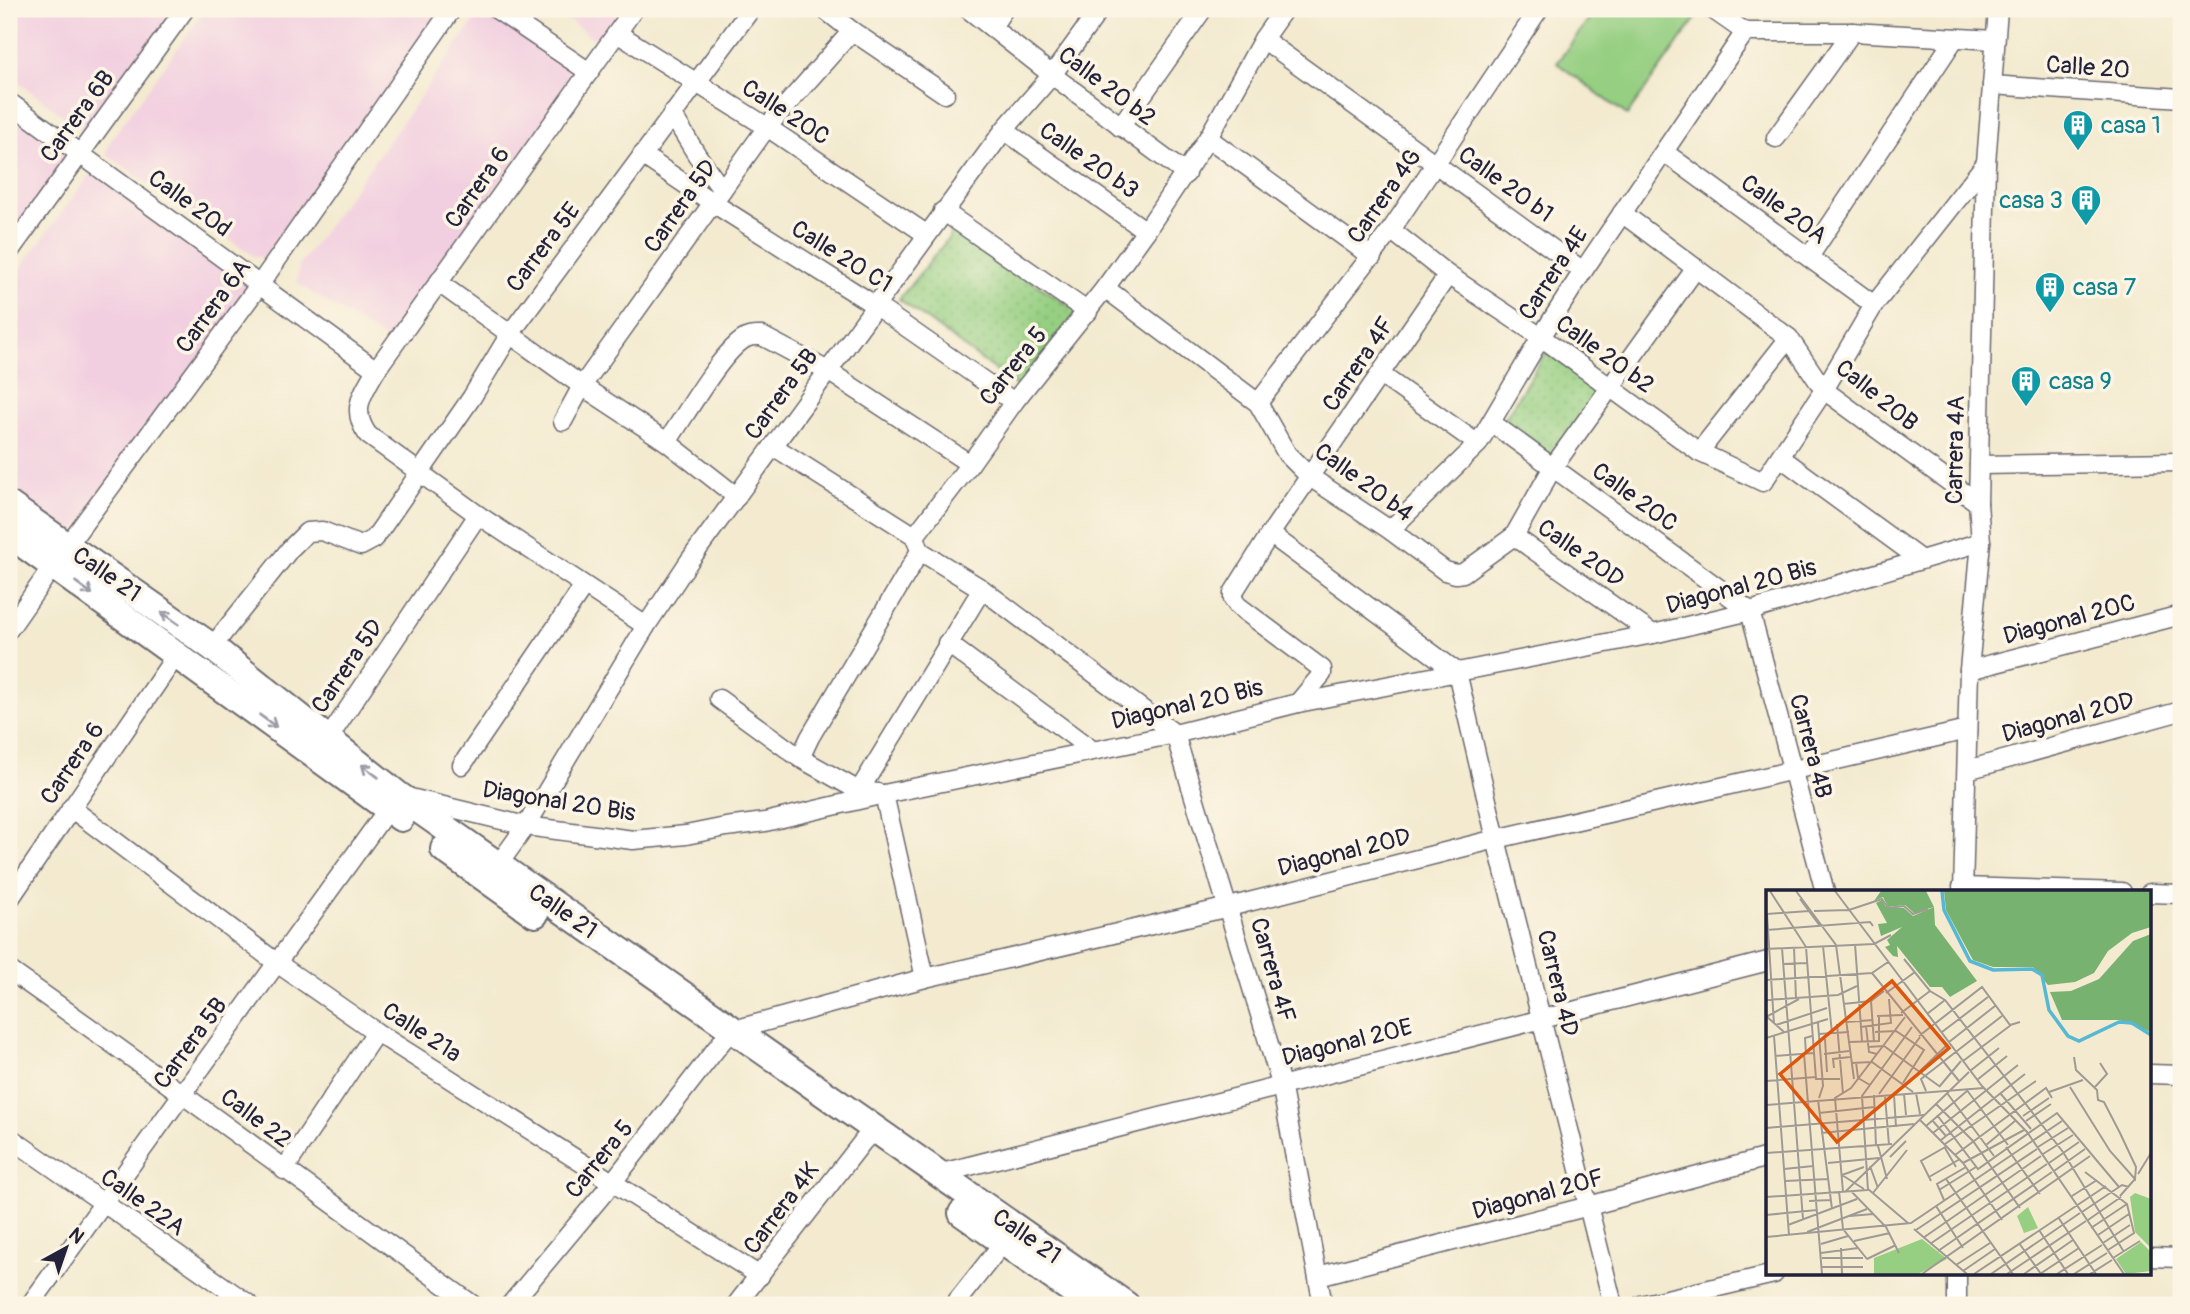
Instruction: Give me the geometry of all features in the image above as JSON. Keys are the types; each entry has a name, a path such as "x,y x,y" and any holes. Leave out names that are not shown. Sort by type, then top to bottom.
{"main road":[{"name":"Calle 21","path":"9,505 60,556 177,654 871,1136 1003,1243 1093,1305"},
{"name":"Calle 21","path":"9,534 60,556 212,647 328,739 393,802"},
{"name":"Calle 21","path":"871,1136 938,1174 1126,1305"}],"street":[{"name":"Carrera 6B","path":"9,252 185,9"},
{"name":"Carrera 6A","path":"9,629 260,284 452,9"},
{"path":"496,9 589,72"},
{"name":"Carrera 6","path":"419,471 369,435 359,423 361,395 376,370 634,9"},
{"name":"Carrera 5E","path":"212,647 290,549 307,532 322,531 361,546 374,540 472,397 510,334 751,9"},
{"path":"824,9 945,94"},
{"name":"Calle 20 b2","path":"968,9 1120,127 1186,174"},
{"path":"992,27 1004,9"},
{"name":"Carrera 5B","path":"492,873 526,826 646,626 690,560 943,211 1004,130 1052,75 1100,9"},
{"name":"Carrera 5","path":"800,758 917,544 1014,402 1087,312 1186,174 1209,138 1263,39 1284,9"},
{"name":"Carrera 4G","path":"1258,403 1372,257 1539,9"},
{"path":"1712,9 1745,32 1852,32 1995,40"},
{"name":"Carrera 4A","path":"1963,890 1969,670 1981,542 1978,503 1986,163 1998,9"},
{"path":"1120,127 1200,10"},
{"name":"Carrera 5D","path":"562,421 582,386 767,127 852,31"},
{"name":"Carrera 4E","path":"1390,530 1478,444 1583,271 1745,32"},
{"path":"1776,138 1852,32"},
{"name":"Calle 20C","path":"617,33 767,127 926,234"},
{"path":"1809,257 1955,38"},
{"name":"Calle 20 b1","path":"1263,39 1583,271"},
{"name":"Calle 20","path":"1992,85 2181,98"},
{"name":"Calle 20d","path":"9,102 376,370"},
{"path":"672,114 697,155 717,196"},
{"name":"Calle 20 b3","path":"1004,130 1146,231"},
{"path":"1209,138 1372,257"},
{"name":"Calle 20A","path":"1664,152 1874,305"},
{"name":"Calle 20 C1","path":"642,155 717,196 1014,402"},
{"path":"1921,560 1780,457 1824,390 1874,305 1986,163"},
{"path":"943,211 1087,312"},
{"name":"Calle 20B","path":"1622,213 1789,338 1824,390 1978,503"},
{"name":"Calle 20 b2","path":"1391,230 1448,275 1541,337 1699,453 1763,482 1780,457"},
{"path":"1514,536 1553,467 1696,268"},
{"name":"Carrera 4F","path":"1298,703 1322,674 1320,666 1238,606 1233,600 1236,584 1448,275"},
{"path":"439,283 582,386 667,442 737,497"},
{"name":"Calle 20 b4","path":"1105,288 1258,403 1287,454 1310,477 1390,530 1445,571 1463,573 1514,536"},
{"path":"667,442 723,359 747,337 762,337 828,370 970,464"},
{"path":"1699,453 1789,338"},
{"path":"1381,375 1478,444"},
{"name":"Calle 20C","path":"1490,424 1750,611"},
{"path":"773,446 982,589 1175,734"},
{"path":"1979,465 2181,462"},
{"path":"419,471 478,515 646,626"},
{"name":"Carrera 5D","path":"328,739 478,515"},
{"path":"1270,534 1457,672"},
{"name":"Calle 20D","path":"1514,536 1653,634"},
{"name":"Diagonal 20 Bis","path":"393,802 526,826 633,840 686,835 765,822 884,794 1175,734 1298,703 1653,634 1750,611 1981,542"},
{"path":"462,765 584,586"},
{"path":"859,791 982,589"},
{"name":"Carrera 4B","path":"1750,611 1824,890"},
{"name":"Diagonal 20C","path":"1969,670 2181,615"},
{"path":"947,643 1092,750"},
{"name":"Carrera 6","path":"9,900 177,654"},
{"name":"Carrera 4D","path":"1457,672 1613,1305"},
{"path":"719,699 800,758 859,791 884,794 925,978"},
{"name":"Diagonal 20D","path":"1967,770 2181,711"},
{"name":"Diagonal 20D","path":"728,1035 925,978 1229,907 1496,839 1967,730"},
{"name":"Carrera 4F","path":"1175,734 1281,1084 1323,1305"},
{"name":"Carrera 5B","path":"30,1305 393,802"},
{"name":"Calle 21a","path":"71,808 277,963 376,1032 760,1276"},
{"path":"2152,893 2181,894"},
{"name":"Diagonal 20E","path":"938,1174 1766,962"},
{"name":"Calle 22","path":"9,970 474,1305"},
{"path":"284,1170 376,1032"},
{"name":"Carrera 5","path":"510,1305 612,1183 728,1035"},
{"path":"2152,1074 2181,1075"},
{"name":"Carrera 4K","path":"736,1305 871,1136"},
{"name":"Calle 22A","path":"9,1137 250,1305"},
{"name":"Diagonal 20F","path":"1318,1276 1766,1158"},
{"path":"954,1305 1003,1243"},
{"path":"2152,1257 2181,1258"},
{"path":"1641,1305 1766,1276"},
{"path":"1957,1276 1957,1305"}],"shaded area":[{"path":"9,9 180,9 89,132 9,75"},
{"path":"206,9 455,9 270,260 254,256 106,153 111,140"},
{"path":"483,9 506,9 583,66 387,340 297,283 299,266"},
{"path":"553,9 626,9 600,43"},
{"path":"9,107 72,154 9,249"},
{"path":"91,173 251,285 74,532 9,488 9,284"}],"green space":[{"path":"1596,9 1692,9 1699,14 1627,115 1557,63"},
{"path":"951,230 1078,311 1018,387 899,299 949,238"},
{"path":"1546,352 1601,391 1552,460 1502,423"}],"place":[{"name":"casa 1","path":"2078,152"},
{"name":"casa 3","path":"2086,227"},
{"name":"casa 7","path":"2050,314"},
{"name":"casa 9","path":"2026,408"}]}
